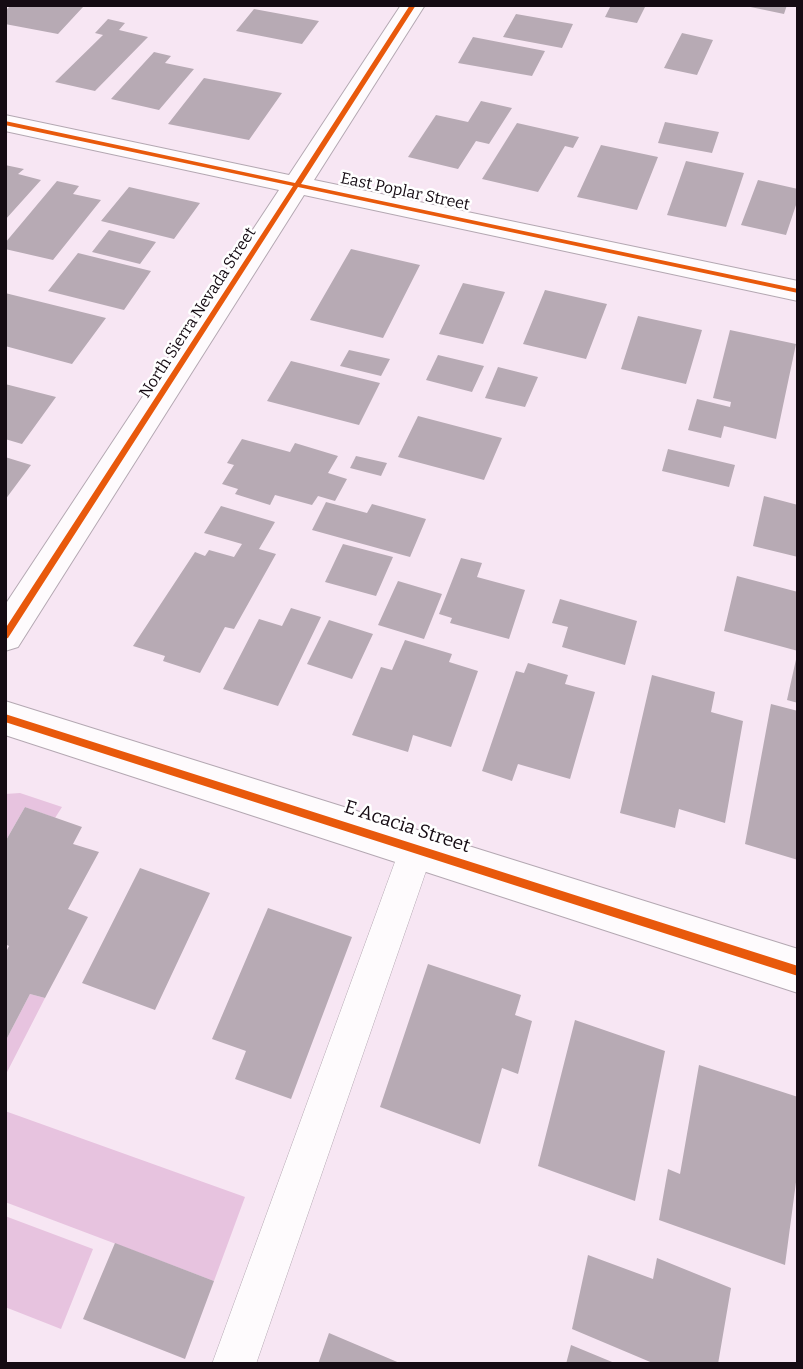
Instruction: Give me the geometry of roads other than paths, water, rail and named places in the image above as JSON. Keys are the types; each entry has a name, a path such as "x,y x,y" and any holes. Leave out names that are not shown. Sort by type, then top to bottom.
{"street":[{"name":"North Sierra Nevada Street","path":"5,636 413,5"},
{"name":"East Poplar Street","path":"5,123 798,291"},
{"name":"E Acacia Street","path":"5,718 798,971"}],"lane":[{"path":"234,1364 416,848"}]}
